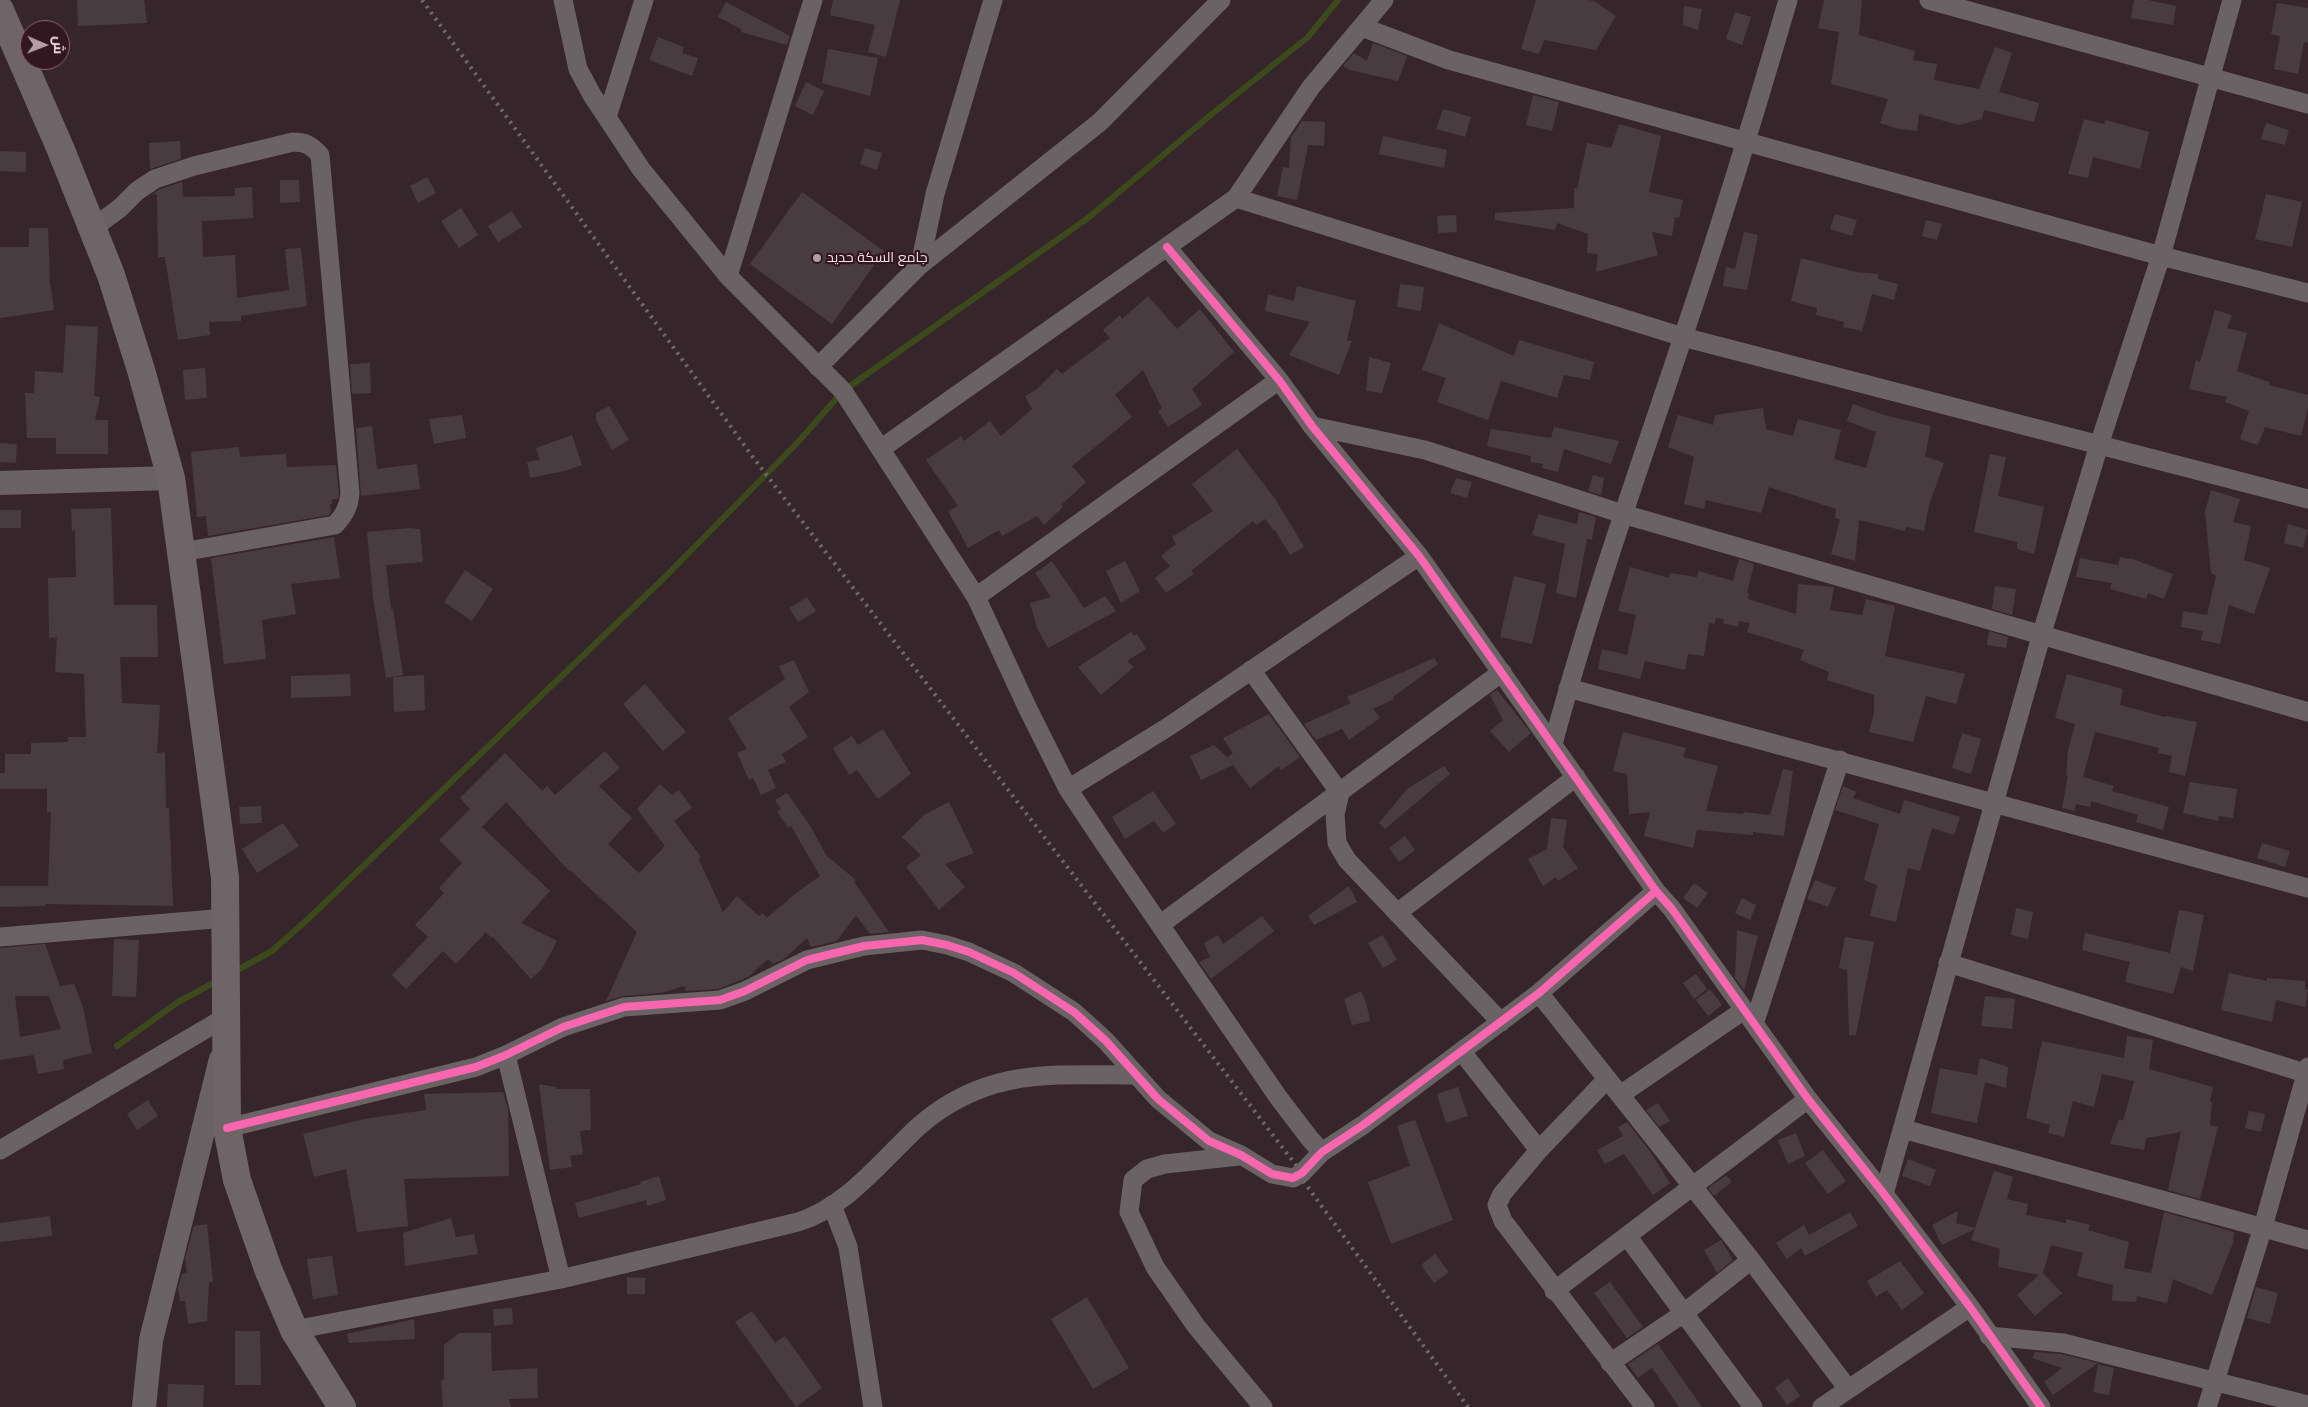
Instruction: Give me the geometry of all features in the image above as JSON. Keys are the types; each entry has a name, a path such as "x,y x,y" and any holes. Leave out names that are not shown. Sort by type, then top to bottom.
{"main road":[{"path":"0,10 7,44 93,228 141,370 171,478 224,877 227,1128 237,1180 268,1269 294,1330 342,1407"}],"street":[{"path":"563,0 578,69 607,117 642,169 728,276 843,391 882,448 976,597 1027,707 1068,789 1278,1097 1310,1140 1322,1152"},
{"path":"607,117 644,0"},
{"path":"728,276 812,0"},
{"path":"920,265 935,194 993,0"},
{"path":"818,367 920,265 1100,122 1221,0"},
{"path":"882,448 1236,198 1311,87 1384,0"},
{"path":"1553,744 1568,688 1623,514 1747,143 1788,0"},
{"path":"1929,0 2308,104"},
{"path":"1884,1194 2042,633 2099,445 2161,256 2209,77 2232,0"},
{"path":"1362,27 1449,60 2161,256 2308,293"},
{"path":"93,228 120,208 137,190 155,179 176,171 292,142 311,146 320,155 350,493 349,505 335,526 182,552"},
{"path":"1236,198 1683,337 2308,499"},
{"path":"1167,247 1279,380 1312,426 1420,556 1656,891 1672,909 1808,1099 1884,1194 1970,1307 2041,1407"},
{"path":"976,597 1279,380"},
{"path":"1312,426 1425,450 1623,514 2042,633 2308,712"},
{"path":"0,483 171,478"},
{"path":"1068,789 1168,727 1420,556"},
{"path":"1251,670 1340,793 1335,814 1337,843 1347,860 1501,1022"},
{"path":"1160,924 1502,672"},
{"path":"1568,688 2308,888"},
{"path":"1620,1095 1749,1017 1840,760"},
{"path":"1397,913 1576,777"},
{"path":"227,1128 476,1067 506,1055 563,1027 624,1007 720,1000 745,992 807,960 864,946 922,940 969,952 1014,973 1074,1012 1106,1041 1158,1099 1209,1142 1241,1156 1272,1174 1293,1178 1302,1174 1322,1152 1363,1125 1539,992 1656,891"},
{"path":"0,937 226,928"},
{"path":"1948,963 2307,1071 2207,1407"},
{"path":"1539,992 1751,1260 1848,1390"},
{"path":"0,1150 227,1017"},
{"path":"144,1407 151,1340 227,1017"},
{"path":"1462,1052 1539,1150"},
{"path":"506,1055 561,1279"},
{"path":"294,1330 561,1279 798,1222 814,1217 832,1205 883,1162 920,1126 958,1098 999,1081 1042,1075 1135,1075"},
{"path":"1607,1079 1539,1150 1502,1194 1497,1205 1503,1221 1554,1291 1645,1407"},
{"path":"1554,1291 1808,1099"},
{"path":"1903,1129 2308,1240"},
{"path":"1241,1156 1165,1164 1147,1169 1133,1180 1129,1212 1160,1274 1196,1326 1263,1407"},
{"path":"832,1205 848,1247 873,1407"},
{"path":"1626,1236 1753,1407"},
{"path":"1610,1363 1684,1313 1751,1260"},
{"path":"1822,1407 1970,1307"},
{"path":"1989,1336 2063,1343 2308,1405"}],"building":[{"path":"77,0 144,0 147,23 78,26"},
{"path":"833,0 900,0 886,57 868,52 875,25 830,15"},
{"path":"1536,0 1594,1 1616,16 1596,50 1544,40 1539,54 1521,49"},
{"path":"1824,0 1862,0 1859,35 1915,51 1913,60 1937,64 1934,80 1979,89 1995,47 2012,53 1999,92 2039,103 2034,122 1984,110 1982,119 1959,125 1919,114 1917,131 1899,129 1880,123 1888,99 1831,84 1839,32 1818,28"},
{"path":"2134,0 2148,0 2176,6 2173,25 2131,18"},
{"path":"726,2 790,36 787,45 741,32 741,29 718,17"},
{"path":"2277,3 2308,8 2308,43 2304,42 2298,74 2274,69 2280,36 2271,34"},
{"path":"1684,6 1702,9 1698,30 1683,25"},
{"path":"1735,12 1751,17 1742,45 1726,39"},
{"path":"658,37 684,47 682,53 698,58 692,76 649,60"},
{"path":"1373,43 1407,56 1398,81 1350,70 1343,66 1354,53 1367,61"},
{"path":"828,49 878,58 870,96 822,83"},
{"path":"806,82 824,91 813,115 795,106"},
{"path":"1533,95 1559,102 1552,131 1526,125"},
{"path":"1443,109 1471,117 1465,137 1436,129"},
{"path":"2084,119 2104,124 2106,120 2149,132 2140,169 2093,157 2088,178 2068,174"},
{"path":"1302,121 1325,122 1324,146 1308,145 1297,200 1277,196 1283,167 1289,168 1291,137"},
{"path":"2266,123 2289,130 2285,145 2261,139"},
{"path":"1619,124 1661,136 1649,192 1683,200 1679,218 1675,217 1672,236 1652,232 1658,255 1596,272 1598,254 1587,253 1588,234 1557,223 1555,230 1495,220 1495,213 1574,208 1574,188 1577,189 1587,143 1611,148"},
{"path":"1383,136 1447,150 1444,168 1379,154"},
{"path":"180,141 181,159 150,169 149,143"},
{"path":"865,148 882,153 877,170 860,164"},
{"path":"0,151 26,152 26,172 0,171"},
{"path":"427,177 436,193 418,203 410,186"},
{"path":"280,180 299,180 300,202 280,203"},
{"path":"182,182 183,197 235,196 235,188 252,187 253,218 202,221 203,257 235,255 237,298 289,290 285,249 301,248 307,306 241,316 241,321 209,322 210,335 178,340 165,257 158,257 157,194 152,195 160,189"},
{"name":"جامع السكة حديد","path":"802,192 884,251 832,324 750,264"},
{"path":"2266,194 2302,202 2292,247 2255,239"},
{"path":"461,208 478,235 459,248 441,221"},
{"path":"512,211 522,227 498,242 488,226"},
{"path":"1835,214 1857,220 1852,236 1830,229"},
{"path":"1456,215 1457,232 1438,233 1437,216"},
{"path":"1926,220 1942,224 1937,240 1922,236"},
{"path":"29,228 48,228 50,282 54,310 0,318 0,247 29,247"},
{"path":"1744,232 1758,235 1747,290 1723,286 1726,267 1735,269"},
{"path":"1801,258 1856,272 1878,274 1878,279 1898,284 1894,300 1872,294 1862,331 1843,327 1844,322 1816,315 1817,308 1791,301"},
{"path":"1400,284 1424,287 1421,311 1397,307"},
{"path":"1297,286 1356,301 1347,340 1352,341 1339,375 1289,355 1310,322 1265,311 1268,294 1294,301"},
{"path":"1148,296 1177,329 1200,309 1234,352 1192,389 1202,405 1168,427 1158,411 1162,408 1143,370 1115,395 1132,417 1072,466 1086,482 1061,505 1063,507 1044,525 1037,516 1002,536 999,530 968,548 948,511 958,506 926,460 961,436 964,441 990,421 1001,436 1032,409 1025,396 1036,390 1057,369 1062,374 1110,338 1103,330 1120,315 1122,319"},
{"path":"2215,310 2232,315 2227,328 2247,333 2237,371 2269,382 2269,385 2308,395 2308,408 2301,436 2265,427 2258,445 2240,439 2249,411 2225,402 2227,397 2189,389 2196,360 2200,362"},
{"path":"1439,323 1514,356 1519,340 1594,362 1590,380 1564,375 1557,398 1501,381 1488,420 1437,402 1446,378 1422,370"},
{"path":"66,325 98,327 94,396 100,397 95,420 108,420 108,454 56,454 56,438 27,438 25,393 34,393 35,371 63,373"},
{"path":"1369,357 1391,363 1382,393 1366,391"},
{"path":"370,363 371,393 352,394 350,364"},
{"path":"205,368 207,398 185,400 183,370"},
{"path":"1853,404 1884,415 1931,426 1925,456 1944,463 1929,505 1924,531 1906,527 1905,531 1859,520 1855,561 1831,554 1840,519 1835,518 1836,509 1769,487 1761,513 1706,500 1704,509 1684,504 1694,457 1668,447 1678,415 1713,425 1715,415 1763,408 1766,429 1793,436 1798,419 1841,430 1834,459 1866,468 1876,432 1847,421"},
{"path":"609,406 629,440 612,450 596,420 596,413"},
{"path":"462,415 466,438 434,444 429,419"},
{"path":"372,426 377,469 417,464 420,489 361,496 356,428"},
{"path":"1554,427 1619,441 1611,464 1564,449 1558,472 1542,468 1543,464 1530,462 1531,456 1487,446 1491,429 1551,438"},
{"path":"572,435 582,465 530,478 527,462 540,460 536,448"},
{"path":"0,443 17,444 16,463 0,462"},
{"path":"239,447 240,457 286,454 287,467 336,465 339,493 338,499 332,499 329,515 208,536 206,516 197,517 191,452"},
{"path":"1237,449 1276,500 1304,547 1290,555 1275,530 1265,519 1256,525 1253,521 1191,571 1194,574 1166,593 1155,578 1170,566 1161,556 1176,544 1172,537 1213,511 1192,484"},
{"path":"1990,454 2006,457 1998,496 2044,507 2034,554 2017,549 2017,542 1974,532"},
{"path":"1593,475 1604,478 1601,495 1588,491"},
{"path":"1456,478 1472,482 1467,498 1450,493"},
{"path":"2211,490 2240,499 2233,522 2251,526 2244,560 2270,568 2254,614 2229,605 2220,644 2201,640 2203,631 2181,627 2183,611 2207,615 2216,576 2211,573 2205,512"},
{"path":"111,508 114,605 157,605 158,657 120,657 122,703 160,705 157,753 165,752 166,808 169,808 173,906 45,904 45,906 0,907 0,886 48,886 51,812 47,813 47,789 0,789 0,773 5,773 5,754 31,754 31,743 68,742 68,737 86,737 84,674 55,672 57,637 49,638 48,578 76,577 75,530 72,531 71,509"},
{"path":"0,510 21,510 21,528 0,528"},
{"path":"1579,512 1596,517 1592,540 1587,539 1576,598 1556,593 1565,544 1532,535 1538,514 1577,524"},
{"path":"2288,524 2308,530 2303,548 2284,543"},
{"path":"409,528 420,529 423,562 386,565 391,609 393,609 403,675 386,678 373,597 367,532"},
{"path":"334,537 340,578 291,584 296,614 262,620 266,659 224,664 211,558"},
{"path":"2120,557 2130,558 2173,574 2164,599 2148,593 2146,599 2110,589 2112,583 2076,577 2080,558 2118,565"},
{"path":"1739,559 1754,564 1747,593 1749,593 1748,599 1796,614 1798,584 1834,587 1830,610 1862,615 1866,599 1895,606 1885,656 1965,674 1956,704 1926,696 1913,742 1869,732 1874,713 1874,695 1827,680 1829,672 1800,660 1804,650 1747,632 1750,623 1739,621 1738,627 1723,623 1724,619 1716,618 1714,624 1709,623 1704,656 1688,654 1685,670 1645,661 1640,679 1598,669 1602,649 1627,655 1636,615 1618,611 1630,567 1669,578 1670,573 1697,577 1699,571 1733,581"},
{"path":"1052,561 1084,608 1105,596 1116,611 1048,648 1037,628 1030,603 1051,597 1035,573"},
{"path":"1125,561 1140,591 1121,603 1106,571"},
{"path":"465,570 493,589 472,621 444,602"},
{"path":"1514,576 1546,584 1532,644 1500,637"},
{"path":"1995,586 2016,589 2012,615 1992,609"},
{"path":"807,597 816,611 798,622 789,608"},
{"path":"1989,631 2008,637 2006,648 1987,645"},
{"path":"1131,632 1134,636 1137,634 1146,649 1127,661 1134,667 1101,695 1078,667"},
{"path":"1434,658 1438,664 1393,697 1394,699 1373,709 1380,718 1349,740 1342,729 1316,740 1304,724 1351,703 1347,697"},
{"path":"794,660 809,692 789,707 808,737 782,754 786,762 768,770 776,788 761,795 753,778 749,780 737,753 747,749 728,718 785,679 779,666"},
{"path":"350,674 351,696 291,698 291,676"},
{"path":"2067,674 2123,689 2120,705 2165,717 2197,722 2185,776 2169,772 2172,756 2158,753 2159,748 2095,732 2083,777 2114,786 2112,791 2169,807 2163,830 2136,822 2138,815 2091,801 2090,807 2076,804 2074,811 2062,808 2068,775 2066,775 2068,751 2075,724 2055,718"},
{"path":"424,675 425,710 394,712 393,677"},
{"path":"645,684 686,732 663,751 623,704"},
{"path":"1497,690 1531,733 1509,752 1490,731 1503,720 1490,695"},
{"path":"1269,714 1300,757 1281,770 1279,766 1250,788 1233,765 1201,780 1190,756 1214,745 1230,760 1228,757 1233,753 1223,738"},
{"path":"883,729 911,774 878,799 857,770 849,775 833,748 852,736 858,745"},
{"path":"1623,732 1686,748 1683,757 1718,766 1706,811 1770,815 1783,769 1793,771 1784,836 1753,832 1753,835 1697,830 1693,848 1644,836 1650,812 1629,814 1627,774 1613,771"},
{"path":"1962,733 1981,739 1971,774 1952,768"},
{"path":"605,751 620,768 599,786 632,818 608,844 639,873 665,846 637,809 660,784 672,795 679,790 692,808 674,821 701,857 698,858 723,912 737,896 759,916 762,913 767,918 796,893 820,876 791,826 788,828 777,811 781,809 775,800 787,793 809,824 827,856 856,880 854,882 889,932 870,934 856,915 837,941 811,947 807,938 784,959 773,964 768,959 748,977 718,989 686,991 684,986 661,993 623,996 606,1001 637,932 569,871 506,802 482,827 550,891 521,923 557,941 542,969 531,979 492,936 491,938 486,932 456,964 443,951 406,989 392,975 428,937 415,925 444,893 439,888 462,863 439,840 470,809 460,798 505,753 542,791 547,786 555,795"},
{"path":"1444,766 1450,774 1385,829 1379,823 1407,789"},
{"path":"2190,782 2237,789 2233,818 2219,816 2218,821 2183,813"},
{"path":"1843,786 1856,792 1853,798 1900,814 1904,800 1960,817 1954,835 1932,828 1920,871 1908,868 1896,922 1870,916 1877,885 1864,880 1879,824 1835,810"},
{"path":"1153,791 1176,824 1163,833 1154,821 1125,839 1112,817"},
{"path":"949,802 974,853 945,864 965,887 939,910 906,867 921,855 902,837 924,815"},
{"path":"261,806 262,823 240,824 239,807"},
{"path":"1551,818 1567,820 1563,847 1578,868 1558,881 1556,877 1543,886 1528,859 1547,849"},
{"path":"283,823 299,846 257,873 242,849"},
{"path":"1405,836 1415,850 1399,862 1389,848"},
{"path":"2262,843 2290,851 2285,867 2257,858"},
{"path":"1815,880 1836,888 1828,907 1807,899"},
{"path":"1694,883 1708,893 1697,908 1683,898"},
{"path":"1349,886 1357,902 1314,925 1308,916"},
{"path":"1742,898 1756,905 1750,920 1735,913"},
{"path":"2016,908 2033,912 2028,939 2011,935"},
{"path":"2179,910 2204,915 2193,971 2181,967 2173,994 2125,982 2130,962 2082,950 2085,933 2170,953"},
{"path":"1262,916 1274,931 1211,979 1199,962 1210,957 1204,943 1218,935 1223,944"},
{"path":"1737,930 1758,936 1744,990 1735,978"},
{"path":"1383,935 1397,960 1383,968 1368,943"},
{"path":"1845,937 1874,942 1856,1035 1849,1035 1847,970 1839,968"},
{"path":"114,939 139,940 136,997 112,996"},
{"path":"45,944 60,986 74,984 83,1007 92,1053 63,1060 64,1069 38,1074 34,1055 0,1060 0,948","holes":["15,996 49,996 61,1029 20,1037"]},
{"path":"2229,973 2267,981 2267,978 2305,981 2305,989 2308,990 2305,1007 2276,1000 2272,1022 2221,1010"},
{"path":"1696,974 1707,989 1694,999 1683,983"},
{"path":"1710,989 1722,1005 1708,1016 1696,1000"},
{"path":"1361,991 1366,1002 1370,1021 1352,1025 1344,999"},
{"path":"1985,996 2015,999 2012,1029 1981,1026"},
{"path":"2127,1036 2153,1040 2149,1069 2213,1087 2210,1102 2212,1102 2210,1125 2218,1127 2200,1199 2168,1190 2181,1132 2146,1138 2144,1150 2110,1144 2119,1119 2123,1121 2134,1081 2102,1074 2094,1107 2073,1101 2064,1137 2048,1133 2050,1125 2026,1118 2042,1041 2124,1058"},
{"path":"1980,1058 2008,1067 2006,1088 1985,1082 1977,1123 1931,1113 1940,1068 1977,1075"},
{"path":"539,1084 556,1087 557,1089 590,1089 591,1130 580,1131 583,1154 570,1156 572,1167 550,1170"},
{"path":"1458,1087 1468,1116 1446,1123 1437,1094"},
{"path":"503,1092 508,1109 509,1176 404,1179 408,1226 357,1232 346,1169 314,1177 303,1134 364,1119 426,1110 424,1094"},
{"path":"148,1100 158,1116 137,1130 127,1114"},
{"path":"1658,1103 1670,1121 1659,1127 1646,1110"},
{"path":"2249,1111 2265,1114 2261,1132 2245,1128"},
{"path":"1415,1120 1453,1220 1391,1244 1368,1182 1410,1166 1397,1126"},
{"path":"1627,1122 1650,1151 1670,1183 1653,1195 1624,1154 1605,1164 1597,1150 1623,1136 1618,1127"},
{"path":"1796,1133 1805,1156 1788,1164 1778,1140"},
{"path":"1823,1150 1846,1181 1828,1194 1805,1163"},
{"path":"1908,1159 1936,1170 1930,1186 1902,1176"},
{"path":"1994,1171 2013,1177 2007,1199 2028,1204 2026,1215 2066,1223 2066,1219 2090,1225 2088,1230 2129,1242 2124,1268 2151,1273 2164,1212 2234,1232 2233,1243 2212,1295 2173,1279 2167,1303 2137,1296 2136,1302 2112,1301 2113,1285 2077,1276 2083,1253 2051,1245 2043,1273 2062,1293 2035,1316 2017,1295 2039,1275 1998,1267 2000,1249 1971,1240 1975,1229 1942,1245 1932,1225 1958,1211 1956,1223 1975,1228"},
{"path":"1726,1175 1732,1182 1714,1196 1708,1188"},
{"path":"659,1176 666,1200 647,1206 646,1200 579,1218 575,1203 641,1184 640,1182"},
{"path":"1850,1212 1858,1226 1805,1256 1801,1248 1787,1259 1776,1243 1804,1225 1809,1235"},
{"path":"50,1216 52,1236 0,1242 0,1223"},
{"path":"451,1218 456,1237 474,1234 478,1254 405,1266 403,1233"},
{"path":"207,1224 213,1282 209,1282 207,1321 188,1324 185,1301 180,1301 178,1288 182,1274 187,1273 185,1258 194,1226"},
{"path":"1721,1240 1733,1260 1717,1273 1704,1250"},
{"path":"1435,1254 1449,1272 1434,1283 1421,1265"},
{"path":"332,1256 338,1295 313,1299 307,1259"},
{"path":"1900,1261 1924,1293 1902,1310 1887,1290 1876,1297 1867,1281"},
{"path":"627,1277 645,1278 645,1294 627,1294"},
{"path":"1610,1282 1643,1327 1627,1338 1594,1293"},
{"path":"2256,1287 2278,1293 2270,1324 2247,1318"},
{"path":"1087,1297 1129,1368 1093,1389 1051,1319"},
{"path":"512,1308 513,1324 494,1326 493,1309"},
{"path":"752,1311 775,1343 785,1336 822,1388 796,1407 735,1322"},
{"path":"414,1319 415,1339 349,1343 347,1334"},
{"path":"235,1331 260,1331 261,1385 235,1385"},
{"path":"459,1333 491,1333 492,1371 537,1368 538,1398 509,1399 511,1407 443,1407 441,1381 444,1380 444,1345"},
{"path":"1658,1344 1702,1407 1679,1407 1652,1368 1638,1378 1628,1364"},
{"path":"2035,1352 2061,1354 2098,1363 2053,1395 2044,1382 2062,1368 2032,1358"},
{"path":"2098,1364 2114,1368 2109,1395 2093,1392"},
{"path":"1788,1378 1800,1396 1787,1405 1775,1388"},
{"path":"168,1384 204,1385 203,1407 167,1407"}],"waterway":[{"path":"234,972 272,951 308,919 664,578 799,441 843,391 1088,218 1213,113 1308,37 1338,0"},
{"path":"117,1046 178,1002 219,980"}],"railway":[{"path":"422,0 752,456 1302,1173 1299,1175 1468,1407"}],"cycle path":[{"path":"1167,247 1279,380 1312,426 1419,556 1656,891 1672,909 1808,1099 1884,1194 1970,1307 2041,1407"},
{"path":"227,1128 476,1067 506,1055 563,1027 624,1007 720,1000 745,991 807,960 864,946 922,940 969,952 1014,973 1074,1012 1106,1041 1158,1099 1209,1141 1241,1155 1272,1174 1293,1178 1302,1173 1322,1152 1363,1125 1539,993 1656,891"}],"place":[{"name":"جامع السكة حديد","path":"817,258"}]}
